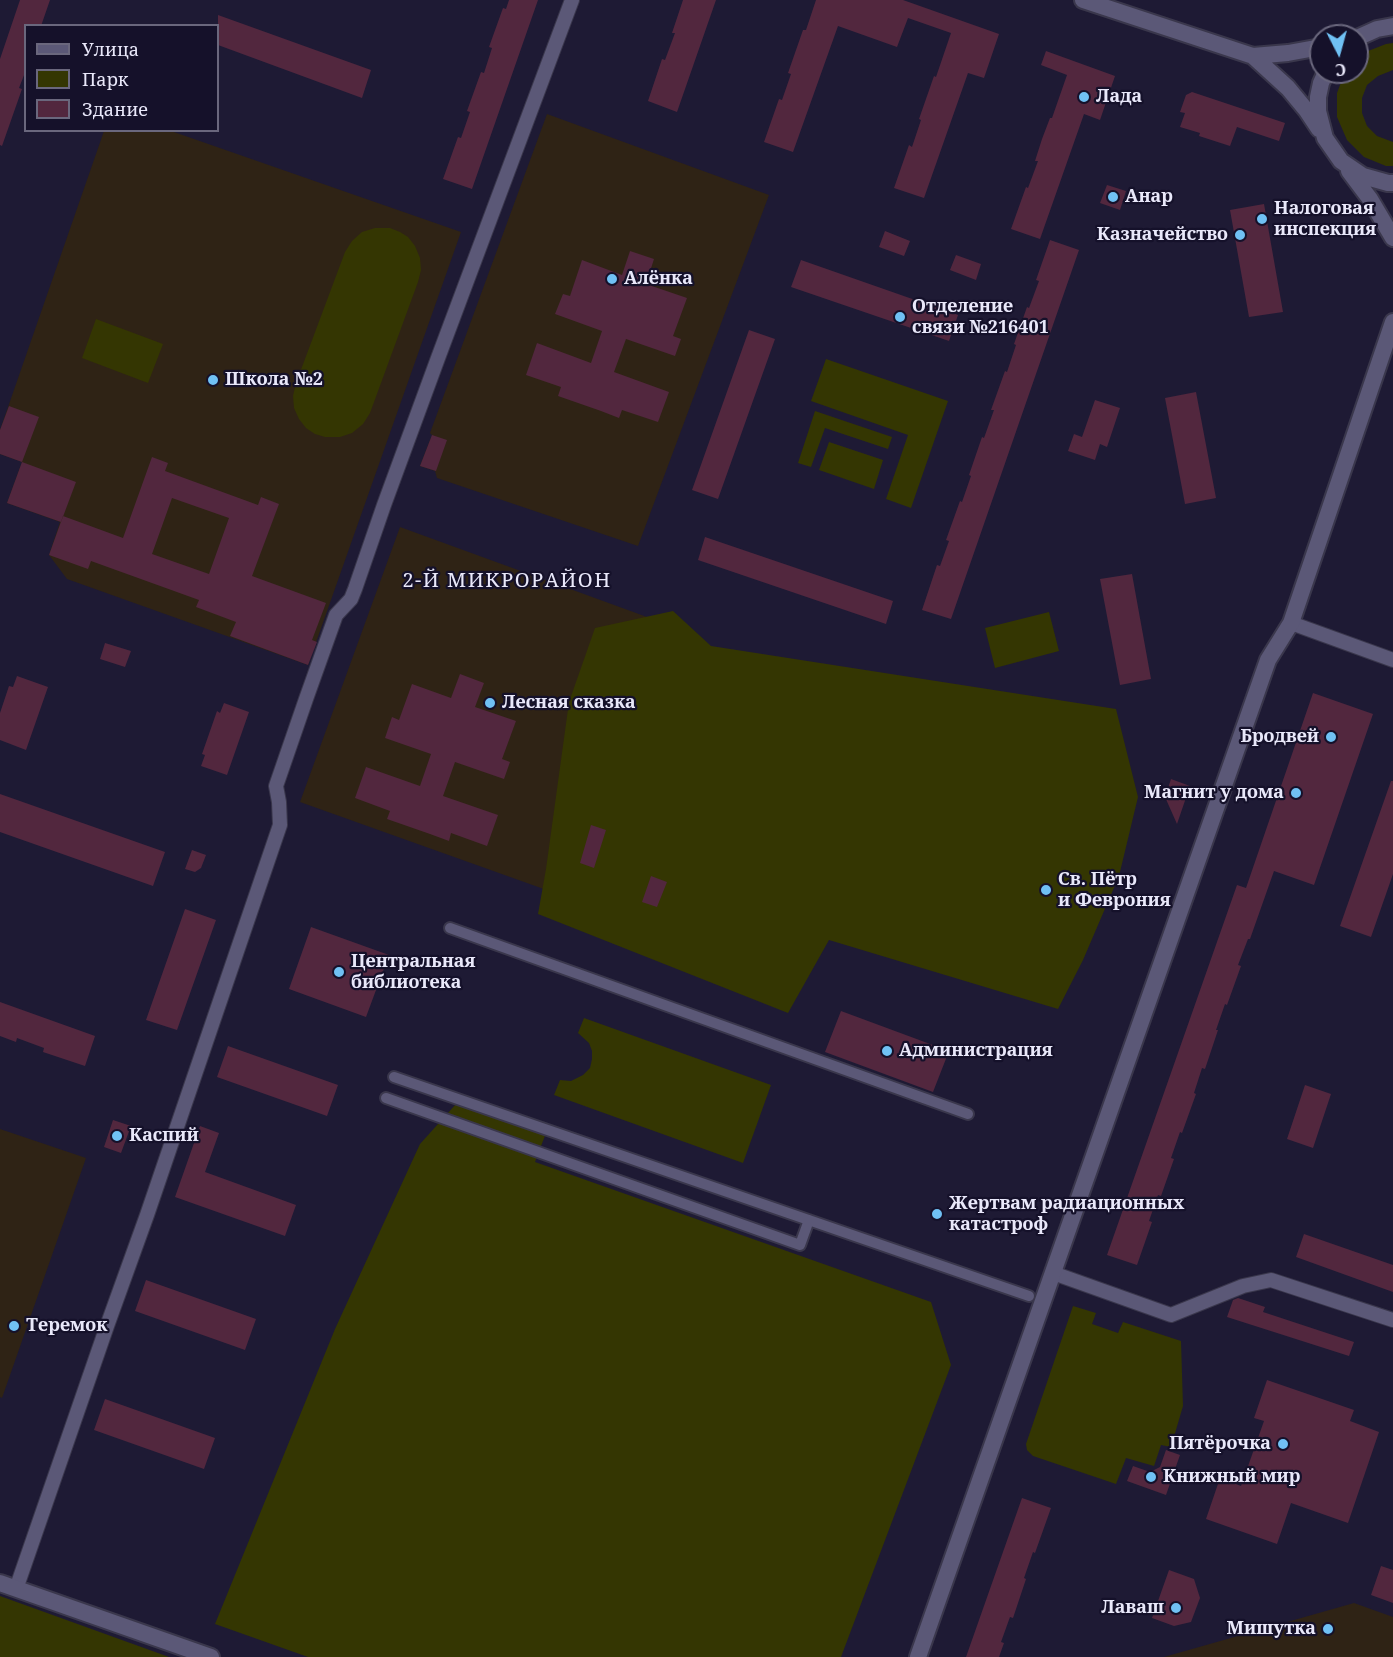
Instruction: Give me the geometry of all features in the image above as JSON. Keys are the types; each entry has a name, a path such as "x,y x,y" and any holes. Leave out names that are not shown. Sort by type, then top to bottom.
{"street":[{"path":"211,1657 8,1586 147,1215 280,825 276,786 336,615 351,599 355,589 438,358 572,0"},
{"path":"1083,0 1254,56 1309,49"},
{"path":"1369,32 1393,26"},
{"path":"1254,56 1288,88 1307,111 1370,199 1393,237"},
{"path":"1321,84 1318,104 1325,138"},
{"path":"1341,161 1363,176 1393,183"},
{"path":"918,1657 1268,660 1290,623 1393,322"},
{"path":"1290,623 1393,660"},
{"path":"450,928 968,1114"},
{"path":"394,1077 1029,1296"},
{"path":"386,1098 800,1245 809,1220"},
{"path":"1053,1273 1171,1316 1243,1286 1271,1280 1393,1320"}],"shaded area":[{"name":"Алёнка","path":"547,114 769,195 638,546 437,478 435,471 420,466"},
{"name":"Школа №2","path":"104,132 174,132 461,232 308,665 67,579 49,555 60,522 7,503 22,462 0,454 0,430"},
{"name":"Лесная сказка","path":"400,527 669,625 583,903 300,802"},
{"name":"Теремок","path":"0,1129 86,1158 2,1398 0,1397"},
{"name":"Мишутка","path":"1354,1603 1393,1617 1393,1657 1164,1657"}],"green space":[{"path":"1393,43 1393,70 1378,76 1369,83 1369,51"},
{"path":"1340,84 1368,84 1362,98 1362,113 1367,126 1377,136 1393,142 1393,166 1386,166 1364,157 1347,140 1337,117 1337,93"},
{"path":"375,228 390,228 408,237 420,258 421,270 370,413 363,424 352,433 340,437 325,437 306,428 299,419 294,408 293,396 296,383 345,252 362,232"},
{"path":"96,319 163,344 148,383 82,358"},
{"path":"826,359 948,401 911,508 886,499 908,435 811,401"},
{"path":"815,411 892,437 888,449 825,428 811,467 798,463"},
{"path":"829,442 883,460 874,489 819,470"},
{"path":"673,611 711,646 1116,709 1138,797 1119,876 1083,960 1058,1009 829,940 788,1013 538,914 569,702 595,628"},
{"path":"1049,612 1059,651 995,668 985,628"},
{"path":"584,1018 771,1085 743,1163 554,1095 560,1080 571,1081 583,1075 590,1068 592,1051 589,1043 578,1033"},
{"path":"456,1104 546,1133 535,1162 931,1302 951,1365 841,1657 308,1657 215,1624 335,1329 420,1144"},
{"path":"1073,1306 1096,1313 1092,1324 1118,1333 1123,1322 1181,1341 1183,1406 1171,1447 1161,1445 1154,1466 1126,1458 1116,1484 1033,1456 1027,1450 1026,1444"},
{"path":"0,1596 169,1657 0,1657"}],"building":[{"path":"20,0 50,0 42,24 24,24 24,75 19,88 22,89 2,146 0,145 0,59"},
{"path":"509,0 538,0 472,189 443,179 458,137 461,138 470,112 467,111 481,72 484,73 492,48 489,47 503,8 506,9"},
{"path":"683,0 716,0 677,112 648,101 662,59 665,60 675,33 672,33"},
{"path":"816,0 903,0 999,34 984,78 968,73 924,198 894,188 909,145 912,147 921,120 919,119 951,33 908,18 897,47 838,26 793,152 764,142 779,99 782,100 791,74 788,73"},
{"path":"218,15 371,70 362,98 219,45"},
{"path":"1046,51 1115,76 1100,120 1084,114 1040,239 1011,229 1038,161 1035,161 1042,139 1067,75 1041,65"},
{"path":"1192,92 1285,123 1279,141 1237,127 1230,146 1180,127 1185,113 1180,112 1186,95"},
{"name":"Анар","path":"1107,185 1126,191 1120,210 1100,203"},
{"path":"1264,204 1283,312 1249,317 1230,210"},
{"path":"885,231 910,241 904,256 879,247"},
{"path":"1050,240 1079,250 951,619 922,610 937,565 940,566 949,541 946,540 960,501 962,502 982,437 984,438 994,410 991,410 1005,371 1007,372 1027,307 1029,308 1039,281 1036,280"},
{"path":"630,251 654,259 646,284 687,298 673,336 681,339 675,356 626,339 614,372 669,392 658,422 622,410 619,418 558,396 561,387 526,375 537,343 591,363 602,331 555,314 563,294 570,296 582,260 622,275"},
{"path":"956,255 981,264 976,280 950,270"},
{"path":"801,260 958,315 949,341 791,287"},
{"path":"749,330 775,339 718,499 692,490"},
{"path":"1196,392 1216,498 1185,504 1165,398"},
{"path":"1095,400 1120,408 1107,447 1100,444 1095,460 1068,451 1074,434 1082,437"},
{"path":"9,406 39,417 22,462 0,454 0,430"},
{"path":"432,435 447,440 436,471 420,466"},
{"path":"152,457 168,463 165,471 258,505 261,497 279,504 252,576 326,603 312,640 317,642 308,665 230,636 236,622 196,607 199,600 91,561 88,569 49,555 63,516 123,538","holes":["172,498 229,518 209,574 152,554"]},
{"path":"22,462 76,482 61,522 7,503"},
{"path":"705,537 893,601 886,624 698,560"},
{"path":"1132,574 1151,679 1120,685 1100,579"},
{"path":"105,643 131,651 125,667 100,659"},
{"path":"460,674 484,683 475,707 516,721 502,759 510,762 504,779 455,762 443,796 498,815 487,846 451,833 449,841 387,819 390,811 355,798 366,767 420,786 431,754 385,738 392,717 399,720 412,684 451,698"},
{"path":"17,676 48,687 26,750 0,740 0,713 9,686 13,687"},
{"path":"1313,693 1373,714 1314,885 1274,871 1250,939 1248,939 1238,965 1241,966 1227,1005 1225,1004 1205,1069 1202,1068 1194,1093 1196,1094 1171,1158 1174,1159 1161,1196 1158,1195 1149,1221 1152,1222 1137,1265 1107,1255 1237,885 1246,888"},
{"path":"224,703 249,712 227,775 201,766 205,755 202,754 217,711 220,713"},
{"path":"1171,779 1190,786 1177,824 1165,797"},
{"path":"1391,781 1393,781 1393,874 1371,937 1340,926"},
{"path":"0,794 165,852 153,886 0,832"},
{"path":"591,825 606,830 594,868 580,863"},
{"path":"192,850 206,855 201,868 195,872 185,869"},
{"path":"651,876 667,882 657,907 642,902"},
{"path":"185,909 216,920 177,1030 146,1020"},
{"name":"Центральная библиотека","path":"311,927 389,955 366,1017 289,989"},
{"path":"0,1002 95,1036 85,1066 43,1052 44,1048 17,1038 16,1042 0,1036"},
{"name":"Администрация","path":"841,1011 949,1051 933,1092 825,1052"},
{"path":"228,1046 338,1085 327,1116 217,1077"},
{"path":"1305,1085 1331,1094 1313,1148 1287,1139"},
{"name":"Каспий","path":"113,1120 131,1126 121,1153 104,1147"},
{"path":"200,1126 219,1133 205,1172 296,1205 285,1236 175,1197"},
{"path":"1304,1234 1393,1265 1393,1292 1296,1257"},
{"path":"146,1280 256,1319 245,1350 135,1311"},
{"path":"1238,1298 1265,1307 1263,1312 1354,1342 1349,1356 1227,1317 1233,1300"},
{"path":"1267,1380 1354,1410 1350,1421 1379,1432 1348,1523 1291,1503 1277,1544 1206,1519 1220,1478 1241,1486 1264,1421 1254,1418"},
{"path":"105,1399 215,1438 204,1469 94,1430"},
{"name":"Книжный мир","path":"1166,1450 1180,1455 1166,1495 1127,1481 1133,1466 1150,1472 1160,1467"},
{"path":"1022,1498 1051,1508 1024,1578 1026,1579 1013,1618 1010,1617 1001,1642 1004,1643 999,1657 966,1657"},
{"path":"1381,1566 1393,1570 1393,1603 1371,1595"},
{"name":"Лаваш","path":"1169,1570 1194,1579 1200,1598 1191,1622 1174,1626 1152,1618"}],"place":[{"name":"Лада","path":"1084,97"},
{"name":"Анар","path":"1113,197"},
{"name":"Налоговая инспекция","path":"1262,219"},
{"name":"Казначейство","path":"1240,235"},
{"name":"Алёнка","path":"612,279"},
{"name":"Отделение связи №216401","path":"900,317"},
{"name":"Школа №2","path":"213,380"},
{"name":"Лесная сказка","path":"490,703"},
{"name":"Бродвей","path":"1331,737"},
{"name":"Магнит у дома","path":"1296,793"},
{"name":"Св. Пётр и Феврония","path":"1046,890"},
{"name":"Центральная библиотека","path":"339,972"},
{"name":"Администрация","path":"887,1051"},
{"name":"Каспий","path":"117,1136"},
{"name":"Жертвам радиационных катастроф","path":"937,1214"},
{"name":"Теремок","path":"14,1326"},
{"name":"Пятёрочка","path":"1283,1444"},
{"name":"Книжный мир","path":"1151,1477"},
{"name":"Лаваш","path":"1176,1608"},
{"name":"Мишутка","path":"1328,1629"}],"district":[{"name":"2-Й МИКРОРАЙОН","path":"507,581"}]}
